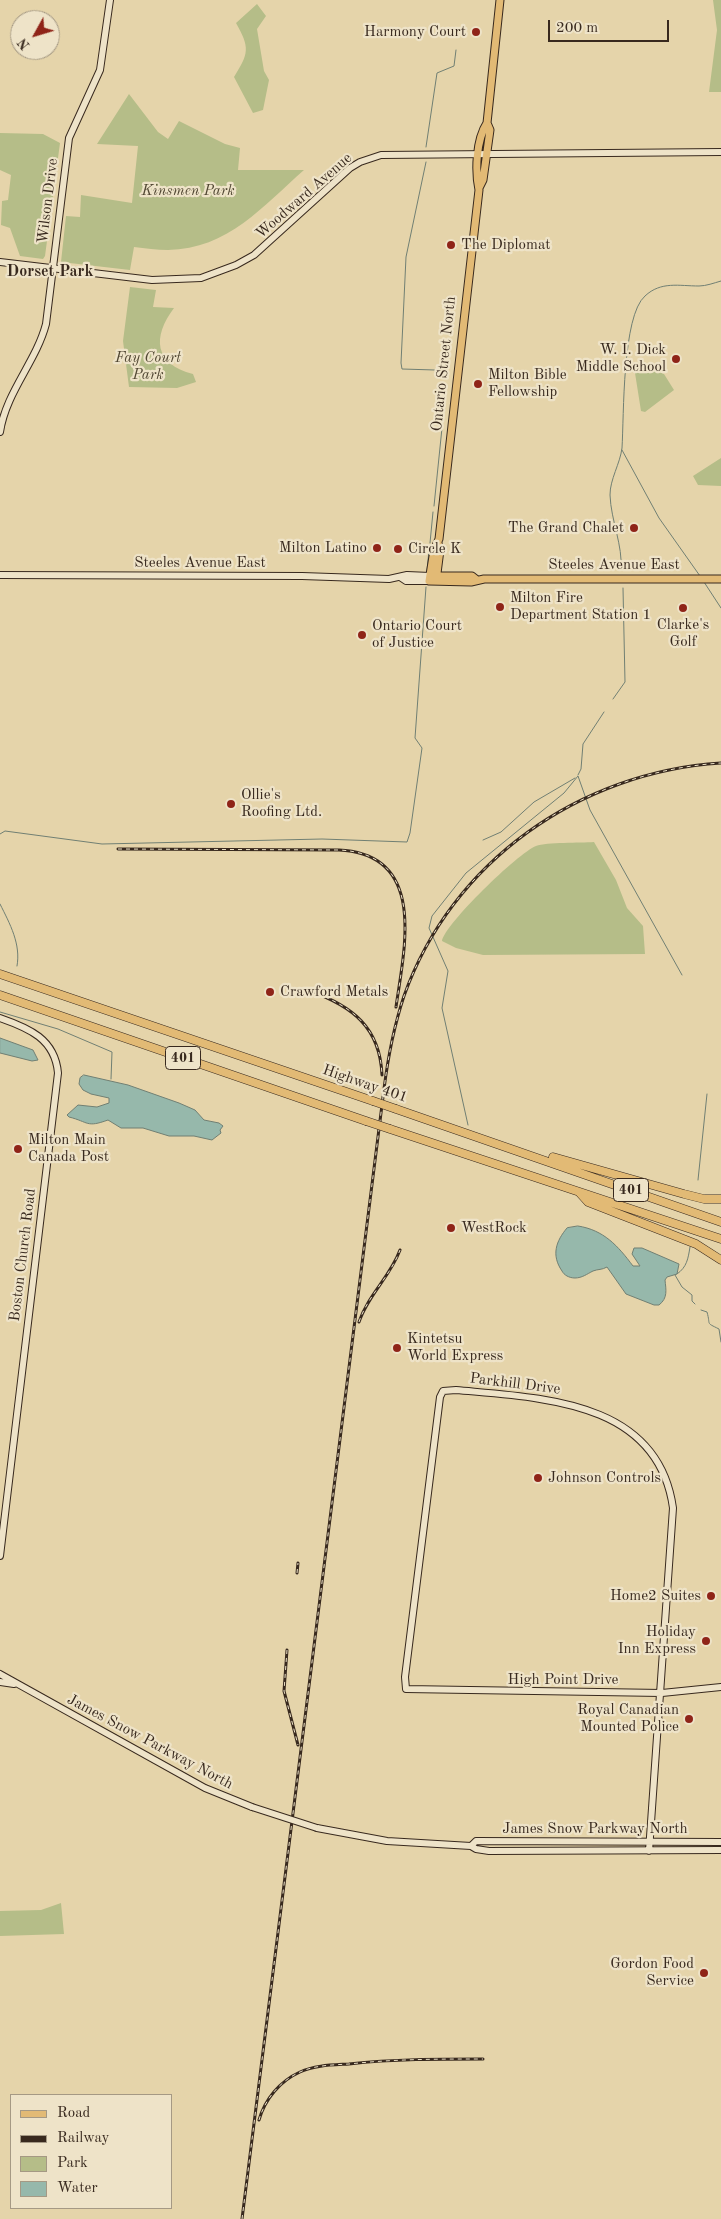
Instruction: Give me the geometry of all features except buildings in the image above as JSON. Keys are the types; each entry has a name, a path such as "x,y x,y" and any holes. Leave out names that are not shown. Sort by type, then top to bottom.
{"highway":[{"name":"Highway 401","path":"0,974 541,1158 721,1222"},
{"name":"401","path":"0,995 366,1121 721,1239"},
{"path":"541,1158 553,1157 704,1199 721,1199"},
{"path":"578,1191 588,1202 696,1244 721,1260"}],"main road":[{"name":"Ontario Street North","path":"433,579 434,550 438,542 478,188 483,180 482,154 490,130 487,123 500,0"},
{"name":"Steeles Avenue East","path":"433,579 472,576 477,580 721,579"}],"street":[{"name":"Wilson Drive","path":"0,432 6,408 42,336 69,138 100,70 110,0"},
{"name":"Woodward Avenue","path":"0,262 152,280 201,278 236,265 254,255 360,162 381,155 721,152"},
{"name":"Steeles Avenue East","path":"0,575 400,577 406,581 433,579"},
{"name":"Boston Church Road","path":"0,1018 26,1026 43,1038 53,1052 58,1073 0,1556"},
{"name":"Parkhill Drive","path":"406,1689 405,1676 440,1397 443,1391 450,1390 548,1399 605,1416 633,1434 652,1456 668,1486 673,1508 662,1693 649,1846"},
{"name":"James Snow Parkway North","path":"0,1674 205,1788 252,1807 317,1828 387,1841 471,1846 476,1849 489,1851 721,1842"},
{"path":"0,1682 19,1685"},
{"name":"High Point Drive","path":"406,1689 662,1693 721,1687"},
{"name":"James Snow Parkway North","path":"471,1846 476,1842 649,1846 721,1850"}],"green space":[{"path":"713,0 721,0 721,92 709,92 717,30"},
{"path":"257,4 266,16 257,29 264,71 269,80 263,110 253,113 234,77 243,62 246,50 244,39 236,23"},
{"name":"Kinsmen Park","path":"129,94 158,132 168,139 179,121 225,144 240,148 238,170 304,170 259,211 227,234 209,242 189,248 168,250 134,247 130,270 61,262 66,216 80,217 81,195 132,203 138,146 97,144"},
{"path":"0,133 43,134 60,143 45,256 43,259 20,256 10,228 1,225 2,201 8,200 11,175 0,170"},
{"name":"Fay Court Park","path":"130,287 156,290 153,307 174,308 162,329 161,348 170,364 193,374 196,382 177,388 129,387 123,341"},
{"path":"653,369 664,374 674,390 645,412 641,411 635,373"},
{"path":"721,458 721,486 698,485 693,476"},
{"path":"594,842 616,880 627,908 643,926 645,954 483,955 456,948 442,941 446,932 468,905 527,851 536,846 555,843"},
{"path":"61,1903 64,1934 0,1936 0,1911 41,1910"}],"water":[{"path":"0,1038 33,1050 38,1060 32,1061 0,1053"},
{"path":"84,1075 128,1085 179,1103 195,1110 204,1120 219,1123 223,1126 220,1130 221,1133 212,1140 194,1136 169,1136 143,1128 121,1128 108,1120 91,1124 69,1117 67,1115 78,1105 97,1107 109,1103 109,1098 83,1090 79,1084 80,1078"},
{"path":"578,1226 595,1231 610,1240 633,1266 640,1266 632,1254 634,1248 642,1248 679,1264 677,1274 667,1277 665,1280 666,1294 664,1300 659,1305 654,1305 626,1294 607,1267 578,1278 564,1274 557,1259 556,1248 567,1228"}],"waterway":[{"path":"426,147 437,73 454,66 456,50"},
{"path":"426,162 406,257 401,363 402,369 435,370 442,373"},
{"path":"621,570 620,551 610,495 622,448 628,344 637,307 645,296 657,288 670,285 702,286 721,281"},
{"path":"434,506 446,389"},
{"path":"622,450 659,518 700,576"},
{"path":"430,543 433,512"},
{"path":"427,571 429,550"},
{"path":"704,582 721,608"},
{"path":"0,834 5,831 102,844 322,839 407,842 410,833 422,748 415,738 426,587"},
{"path":"613,699 625,682 623,588"},
{"path":"578,775 581,769 583,744 604,712"},
{"path":"468,1125 442,1008 448,971 429,928 432,916 466,873 564,793 578,776 590,810 682,975"},
{"path":"483,840 501,832 534,802 575,778"},
{"path":"0,904 16,942 17,966"},
{"path":"0,1012 58,1029 112,1052 111,1079"},
{"path":"698,1180 707,1094"},
{"path":"677,1274 685,1266 690,1247"},
{"path":"675,1275 682,1287 692,1295 692,1301 695,1304"},
{"path":"701,1310 707,1312 710,1324 719,1329 721,1342"}],"railway":[{"path":"242,2219 387,1065 404,996 426,948 454,904 488,865 528,832 571,805 619,784 669,770 721,763"},
{"path":"118,849 339,850 367,856 387,868 398,886 404,909 403,959 396,1007"},
{"path":"310,991 339,1004 361,1021 376,1044 382,1075"},
{"path":"359,1322 368,1303 391,1269 400,1250"},
{"path":"297,1573 298,1563"},
{"path":"287,1650 284,1691 298,1745"},
{"path":"259,2120 269,2098 286,2080 312,2068 399,2060 483,2059"}],"place":[{"name":"Harmony Court","path":"476,32"},
{"name":"The Diplomat","path":"451,245"},
{"name":"W. I. Dick Middle School","path":"676,359"},
{"name":"Milton Bible Fellowship","path":"478,384"},
{"name":"The Grand Chalet","path":"634,528"},
{"name":"Milton Latino","path":"377,548"},
{"name":"Circle K","path":"398,549"},
{"name":"Milton Fire Department Station 1","path":"500,607"},
{"name":"Clarke's Golf","path":"683,608"},
{"name":"Ontario Court of Justice","path":"362,635"},
{"name":"Ollie's Roofing Ltd.","path":"231,804"},
{"name":"Crawford Metals","path":"270,992"},
{"name":"Milton Main Canada Post","path":"18,1149"},
{"name":"WestRock","path":"451,1228"},
{"name":"Kintetsu World Express","path":"397,1348"},
{"name":"Johnson Controls","path":"538,1478"},
{"name":"Home2 Suites","path":"711,1596"},
{"name":"Holiday Inn Express","path":"706,1641"},
{"name":"Royal Canadian Mounted Police","path":"689,1719"},
{"name":"Gordon Food Service","path":"704,1973"}],"district":[{"name":"Dorset Park","path":"50,272"}]}
